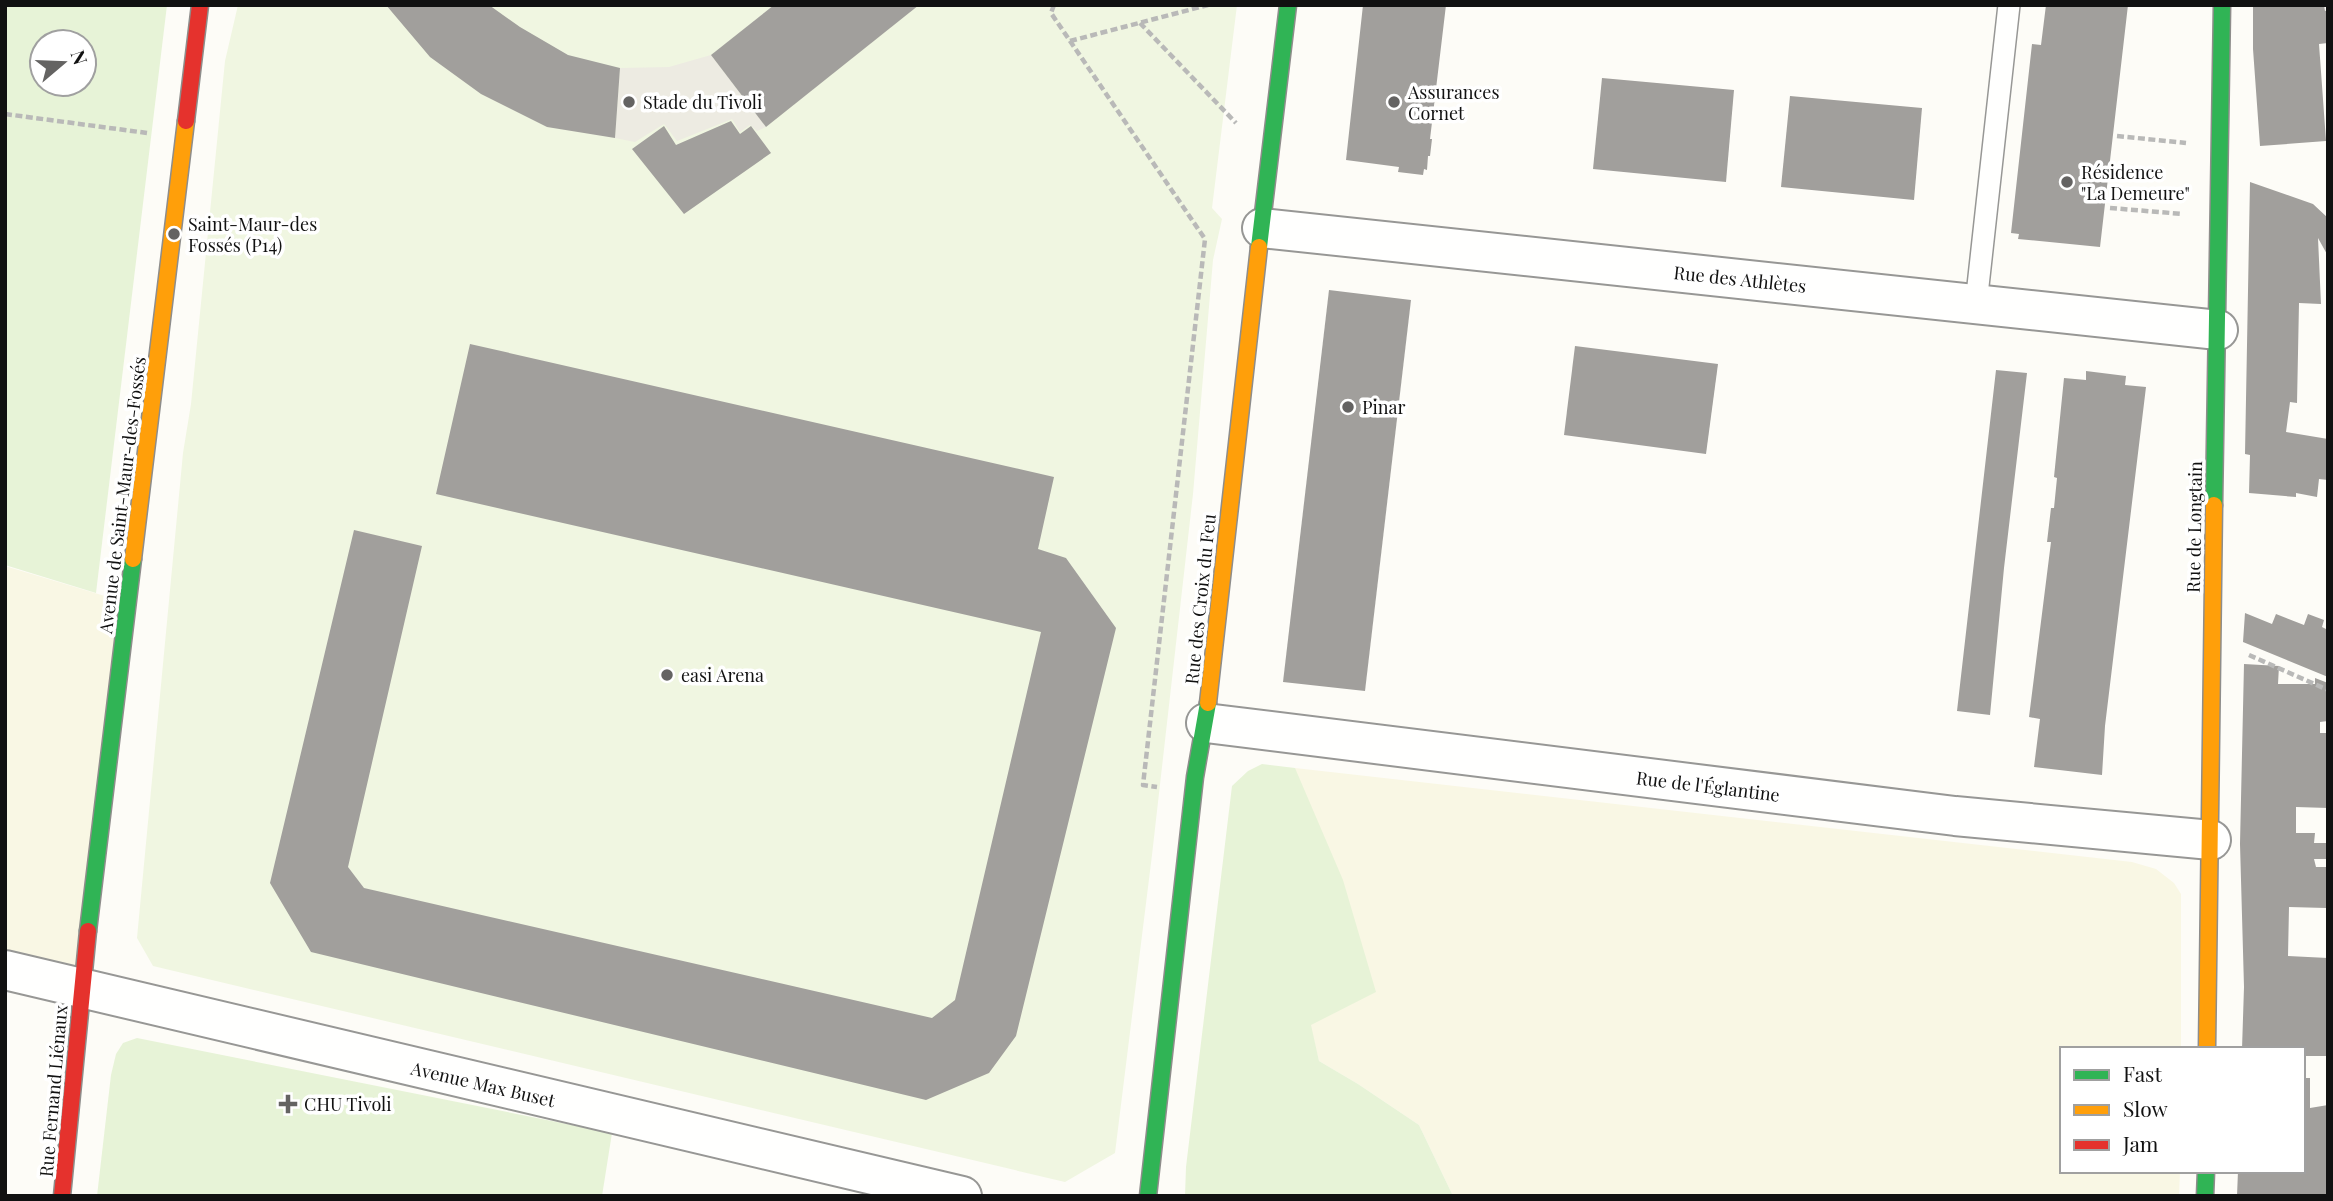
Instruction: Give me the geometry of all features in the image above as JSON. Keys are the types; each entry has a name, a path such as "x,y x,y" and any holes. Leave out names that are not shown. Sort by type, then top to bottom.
{"street":[{"name":"Avenue de Saint-Maur-des-Fossés","path":"82,989 200,5"},
{"name":"Rue des Croix du Feu","path":"1148,1196 1194,792 1206,723 1288,5"},
{"name":"Rue de Longtain","path":"2207,1047 2222,5"},
{"name":"Rue des Athlètes","path":"1262,228 2218,330"},
{"name":"Rue de l'Églantine","path":"1206,723 1955,816 2211,841"},
{"name":"Avenue Max Buset","path":"5,970 962,1196"},
{"name":"Rue Fernand Liénaux","path":"62,1196 82,989"},
{"path":"2205,1196 2206,1173"}],"lane":[{"path":"1976,304 2009,5"}],"path":[{"path":"1054,5 1051,13 1205,239 1143,785 1194,792"},
{"path":"1070,41 1208,5"},
{"path":"1140,23 1270,159"},
{"path":"5,114 184,139"},
{"path":"2118,136 2193,144"},
{"path":"2110,208 2191,214"},
{"path":"2211,639 2328,690"}],"shaded area":[{"path":"711,55 766,127 757,131 750,125 740,132 732,119 677,141 664,124 635,142 615,138 620,68 669,67"},
{"path":"5,566 128,603 82,989 5,970"},
{"path":"1295,768 2132,862 2156,869 2174,883 2181,894 2181,1047 2060,1047 2060,1173 2180,1173 2179,1196 1453,1196 1419,1125 1319,1061 1310,1025"}],"green space":[{"path":"5,5 167,5 96,593 5,565"},
{"name":"easi Arena","path":"238,5 1237,5 1212,208 1222,219 1213,260 1193,494 1115,1153 1065,1182 153,966 137,938 183,453 191,404 225,61"},
{"path":"1262,764 1295,768 1343,880 1376,992 1311,1025 1319,1061 1419,1125 1453,1196 1185,1196 1186,1167 1232,786 1248,771"},
{"name":"CHU Tivoli","path":"137,1038 612,1133 602,1196 97,1196 111,1075 116,1054 123,1043"}],"building":[{"path":"386,5 489,5 568,55 620,68 615,138 547,127 481,94 430,57"},
{"path":"774,5 919,5 766,127 711,55"},
{"path":"1363,5 1446,5 1430,156 1423,175 1398,172 1399,167 1346,160"},
{"name":"Résidence \"La Demeure\"","path":"2046,5 2128,5 2100,247 2018,239 2019,234 2011,233 2032,44 2041,45"},
{"path":"2253,5 2324,5 2325,11 2328,10 2328,43 2319,44 2326,141 2260,146 2253,49"},
{"path":"1602,78 1734,90 1726,182 1593,169"},
{"path":"1790,96 1922,108 1914,200 1781,187"},
{"path":"731,121 740,134 751,126 771,153 684,214 632,149 664,126 676,145"},
{"path":"2250,182 2313,204 2328,218 2328,256 2318,238 2321,304 2299,303 2297,403 2290,402 2286,432 2328,439 2328,480 2319,479 2317,497 2296,493 2296,497 2249,493 2250,455 2245,454"},
{"path":"1329,290 1411,300 1365,691 1283,682"},
{"path":"470,344 1054,477 1038,549 1066,558 1116,628 1016,1036 989,1073 926,1100 311,952 270,883 354,530 422,546 348,867 364,888 932,1018 955,1000 1041,632 436,494"},
{"path":"1575,346 1718,364 1706,454 1564,435"},
{"path":"1996,370 2027,373 1990,715 1957,711"},
{"path":"2086,371 2126,376 2125,385 2146,387 2105,726 2102,775 2034,767 2040,719 2029,717 2051,542 2047,542 2051,508 2054,508 2057,478 2054,477 2064,378 2086,380"},
{"path":"2245,613 2272,624 2276,614 2304,625 2308,614 2324,620 2322,627 2328,630 2328,677 2243,642"},
{"path":"2244,664 2279,666 2278,684 2315,684 2315,678 2328,683 2328,721 2320,722 2320,733 2328,733 2328,808 2296,807 2296,833 2315,833 2314,843 2328,843 2328,859 2314,859 2316,867 2326,867 2328,898 2326,908 2289,907 2288,956 2328,958 2328,1056 2305,1056 2305,1047 2242,1047 2244,987 2240,844"},
{"path":"2305,1078 2310,1078 2310,1108 2328,1105 2328,1196 2237,1196 2238,1173 2305,1173"}],"traffic: fast":[{"path":"1259,247 1288,5"},
{"path":"2214,505 2222,5"},
{"path":"88,931 133,559"},
{"path":"1148,1196 1195,777 1208,703"},
{"path":"2205,1196 2206,1173"}],"traffic: slow":[{"path":"133,559 186,121"},
{"path":"1208,703 1259,247"},
{"path":"2207,1047 2214,505"}],"traffic: jam":[{"path":"186,121 200,5"},
{"path":"62,1196 88,931"}],"place":[{"name":"Stade du Tivoli","path":"629,102"},
{"name":"Assurances Cornet","path":"1394,102"},
{"name":"Résidence \"La Demeure\"","path":"2067,182"},
{"name":"Saint-Maur-des Fossés (P14)","path":"174,234"},
{"name":"Pinar","path":"1348,407"},
{"name":"easi Arena","path":"667,675"},
{"name":"CHU Tivoli","path":"288,1104"}]}
